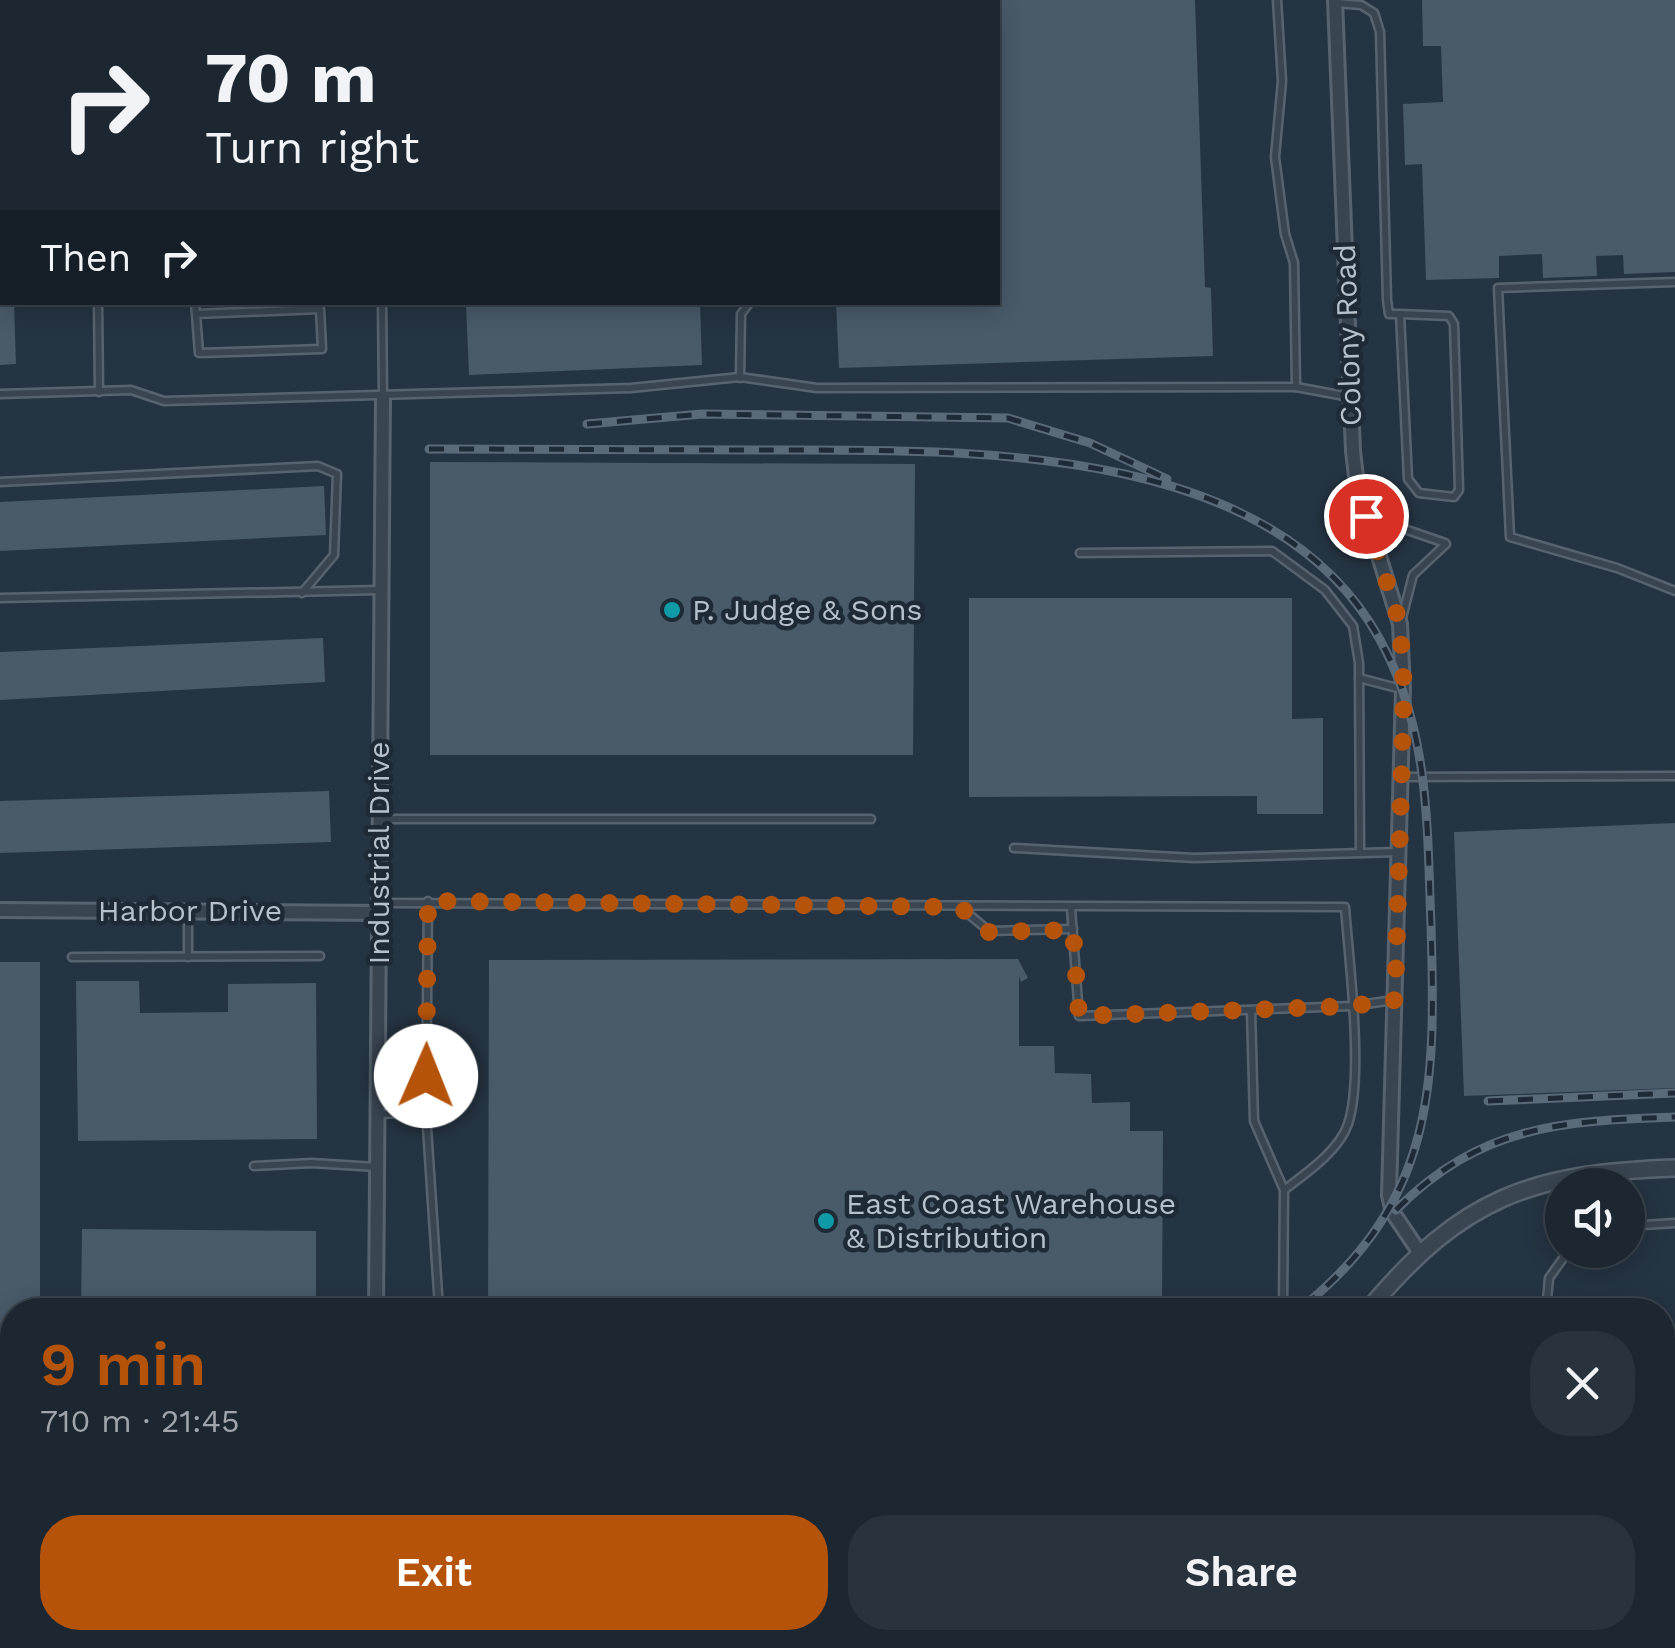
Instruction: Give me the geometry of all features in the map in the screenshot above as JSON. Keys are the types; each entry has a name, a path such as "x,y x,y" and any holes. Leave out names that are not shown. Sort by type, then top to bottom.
{"street":[{"name":"Colony Road","path":"1335,1 1357,485 1400,624 1404,690 1390,1206 1420,1253"},
{"name":"Industrial Drive","path":"376,1298 384,397"},
{"name":"Harbor Drive","path":"0,910 379,908"},
{"path":"1379,1298 1420,1253 1469,1216 1522,1188 1581,1174 1675,1168"}],"lane":[{"path":"1277,0 1282,81 1276,156 1285,234 1294,263 1296,387"},
{"path":"1335,1 1361,5 1374,13 1380,32 1390,314 1400,314 1449,316 1454,324 1459,490 1454,497 1419,493 1408,478 1400,314"},
{"path":"1675,282 1498,288 1510,536 1617,568 1675,591"},
{"path":"98,305 100,392"},
{"path":"195,305 199,353 322,348 320,310 196,314"},
{"path":"382,305 384,397"},
{"path":"740,378 742,314 748,305"},
{"path":"0,394 131,390 164,401 384,397 631,388 740,378 817,388 1296,387 1350,397"},
{"path":"0,482 318,466 337,474 334,555 302,594"},
{"path":"1366,516 1446,544 1412,575 1400,624"},
{"path":"1080,553 1272,551 1324,590 1353,626 1359,678 1360,852"},
{"path":"0,598 380,590"},
{"path":"1359,678 1404,690"},
{"path":"1401,777 1675,776"},
{"path":"379,820 870,819"},
{"path":"1014,848 1194,858 1399,852"},
{"path":"428,901 426,1112 438,1298"},
{"path":"379,908 428,901 1345,907 1352,1006 1353,1098 1348,1128 1314,1168 1284,1190"},
{"path":"960,907 989,932 1073,930"},
{"path":"1072,908 1079,1016 1352,1006 1395,1000"},
{"path":"188,911 188,957"},
{"path":"72,958 320,956"},
{"path":"1251,1010 1254,1121 1284,1190 1283,1298"},
{"path":"377,1114 426,1112"},
{"path":"254,1166 312,1163 377,1167"},
{"path":"1645,1225 1675,1223"},
{"path":"1547,1298 1549,1278 1556,1268"}],"building":[{"path":"1000,0 1195,0 1205,287 1211,288 1213,356 839,368 836,305 1000,305"},
{"path":"1422,0 1675,0 1675,272 1624,274 1623,255 1596,256 1597,276 1543,278 1542,254 1499,256 1499,278 1426,280 1422,164 1405,165 1403,104 1443,102 1441,46 1423,46"},
{"path":"0,305 14,305 16,364 0,365"},
{"path":"466,305 700,305 702,365 469,375"},
{"name":"P. Judge & Sons","path":"430,462 915,464 913,755 430,755"},
{"path":"324,486 326,535 0,551 0,502"},
{"path":"969,598 1292,598 1292,719 1323,718 1323,814 1257,814 1257,796 969,797"},
{"path":"323,638 325,682 0,700 0,652"},
{"path":"329,791 331,842 0,853 0,801"},
{"path":"1675,823 1675,1088 1464,1096 1454,832"},
{"name":"East Coast Warehouse & Distribution","path":"1018,959 1028,978 1021,982 1019,976 1019,1046 1054,1046 1055,1073 1091,1074 1092,1103 1130,1102 1130,1131 1163,1131 1162,1298 488,1298 489,960"},
{"path":"0,962 40,962 40,1298 0,1298"},
{"path":"76,981 139,981 140,1013 228,1012 228,984 316,983 317,1139 78,1141"},
{"path":"82,1229 316,1231 316,1298 81,1298"}],"railway":[{"path":"587,424 702,414 1008,418 1090,443 1167,479"},
{"path":"429,449 924,452 1013,457 1102,469 1186,491 1263,524 1329,573 1379,638 1396,672 1417,743 1428,852 1432,1039 1418,1138 1402,1183 1378,1227 1344,1269 1312,1298"},
{"path":"1488,1101 1675,1093"},
{"path":"1396,1210 1459,1160 1492,1144 1559,1126 1675,1117"}],"place":[{"name":"P. Judge & Sons","path":"672,610"},
{"name":"East Coast Warehouse & Distribution","path":"826,1221"}],"route":[{"path":"426,1076 428,901 960,907 989,932 1073,930 1079,1016 1352,1006 1366,1001 1395,1000 1404,690 1400,624 1366,516"}]}
